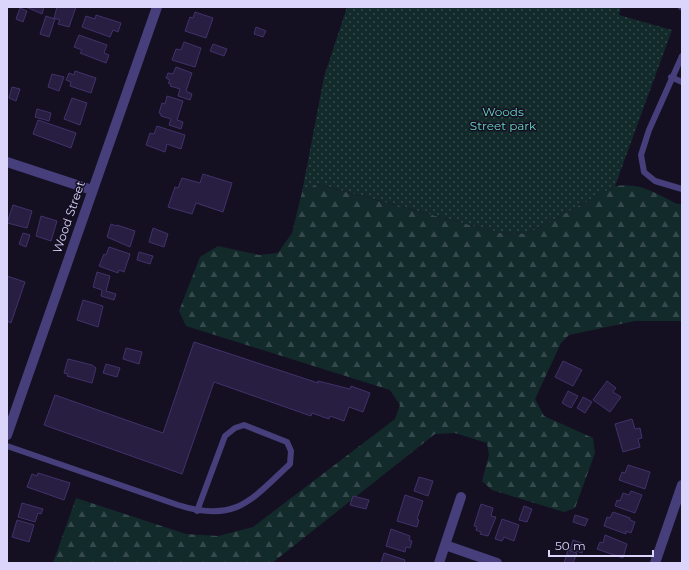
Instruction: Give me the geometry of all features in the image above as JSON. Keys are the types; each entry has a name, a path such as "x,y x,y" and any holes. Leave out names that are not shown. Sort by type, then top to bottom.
{"street":[{"name":"Wood Street","path":"7,436 10,414 157,7"},
{"path":"7,162 92,190"},
{"path":"655,563 682,485"},
{"path":"439,563 461,497"},
{"path":"444,545 497,563"}],"lane":[{"path":"682,56 671,77 649,130 641,155 644,172 655,181 682,190"},
{"path":"671,77 682,82"},
{"path":"7,446 197,511 223,512 248,503 290,464 291,451 287,442 244,425 235,428 225,436 197,511"}],"green space":[{"name":"Woods Street park","path":"347,7 621,7 619,15 672,30 615,186 527,234 500,233 317,184 302,192 324,77"},
{"path":"316,184 500,233 527,234 615,186 624,185 648,189 677,204 682,204 682,321 635,321 569,335 561,343 535,399 544,416 593,438 595,453 575,508 564,512 492,490 482,481 489,455 487,443 455,433 435,434 272,563 53,563 76,498 186,534 218,536 253,527 395,419 400,405 390,390 186,326 179,311 200,257 218,246 259,255 278,253 292,233 302,192"}],"building":[{"path":"26,7 44,7 42,14"},
{"path":"57,7 76,7 69,27 58,24 60,20 54,18"},
{"path":"20,8 27,11 23,22 16,19"},
{"path":"195,12 213,18 206,38 185,31 190,17 193,18"},
{"path":"96,15 121,23 118,32 113,30 110,37 82,27 86,16 95,19"},
{"path":"46,16 55,19 49,37 40,34"},
{"path":"256,27 266,31 263,37 254,34"},
{"path":"79,35 107,45 104,53 109,55 106,63 80,53 82,50 74,47"},
{"path":"184,42 201,48 195,67 172,60 176,49 181,50"},
{"path":"213,44 227,49 224,56 210,51"},
{"path":"176,67 192,73 186,91 192,94 190,100 178,96 180,89 170,86 171,84 168,83 170,80 166,78 168,73 173,74"},
{"path":"75,71 96,78 91,93 70,86 71,82 66,80 69,73 74,75"},
{"path":"52,74 64,77 59,91 48,87"},
{"path":"12,87 20,89 16,101 9,98"},
{"path":"167,96 183,101 177,120 183,122 181,129 169,125 171,119 161,116 159,113 162,103 165,104"},
{"path":"72,98 87,103 80,125 64,119"},
{"path":"37,109 51,113 49,121 35,117"},
{"path":"38,120 76,133 71,148 33,134"},
{"path":"157,126 185,135 181,149 167,144 165,152 146,145 150,133 154,134"},
{"path":"203,174 232,183 223,212 196,203 192,214 168,207 175,187 178,188 182,178 200,183"},
{"path":"13,205 32,211 27,228 7,223"},
{"path":"41,216 57,221 51,241 36,236"},
{"path":"111,224 135,231 130,247 107,237"},
{"path":"153,228 168,234 164,247 149,242"},
{"path":"23,233 30,235 26,247 19,244"},
{"path":"109,247 130,254 124,272 119,270 118,273 99,266"},
{"path":"139,252 153,256 150,264 137,260"},
{"path":"97,272 110,276 106,291 116,294 114,300 101,296 102,290 93,287"},
{"path":"7,276 25,282 11,323 7,321"},
{"path":"83,300 103,306 98,327 77,320"},
{"path":"194,342 318,383 318,381 350,389 351,386 370,393 363,412 349,407 344,421 330,416 329,419 312,413 311,416 214,382 182,474 44,425 55,395 163,433"},
{"path":"126,348 142,352 139,364 123,359"},
{"path":"68,359 92,365 96,368 92,383 67,376 68,374 64,373"},
{"path":"563,361 582,370 573,386 555,377"},
{"path":"106,364 120,368 117,377 103,373"},
{"path":"607,381 616,388 613,392 621,397 610,412 593,400"},
{"path":"568,391 578,396 571,408 562,403"},
{"path":"583,397 592,402 585,413 577,408"},
{"path":"632,419 635,429 640,428 642,438 638,439 640,447 623,452 615,424"},
{"path":"628,465 650,472 645,489 619,480 622,472 625,473"},
{"path":"38,473 70,483 64,500 27,487 32,474 37,476"},
{"path":"419,477 433,481 428,496 414,491"},
{"path":"631,491 642,495 635,513 615,506 617,500 620,501 623,493 629,495"},
{"path":"405,495 423,501 417,519 419,520 417,527 397,521"},
{"path":"353,496 369,500 366,509 350,505"},
{"path":"22,503 43,509 41,514 38,513 35,522 18,517"},
{"path":"481,504 493,508 491,516 496,517 488,536 480,534 481,532 476,530 477,527 474,526"},
{"path":"524,506 532,509 527,522 519,520"},
{"path":"613,512 630,518 630,520 635,522 631,533 626,531 626,534 604,526 607,517 610,518"},
{"path":"575,515 588,519 585,526 573,522"},
{"path":"502,519 519,525 514,541 504,537 502,541 495,539"},
{"path":"17,520 34,525 29,542 12,537"},
{"path":"391,529 410,536 409,540 412,541 410,548 406,547 405,552 386,546"},
{"path":"605,535 627,544 623,558 597,549 600,542 603,543"},
{"path":"573,540 585,544 582,553 570,549"},
{"path":"568,550 577,553 573,563 564,563"},
{"path":"384,553 405,560 404,563 381,563"}]}
